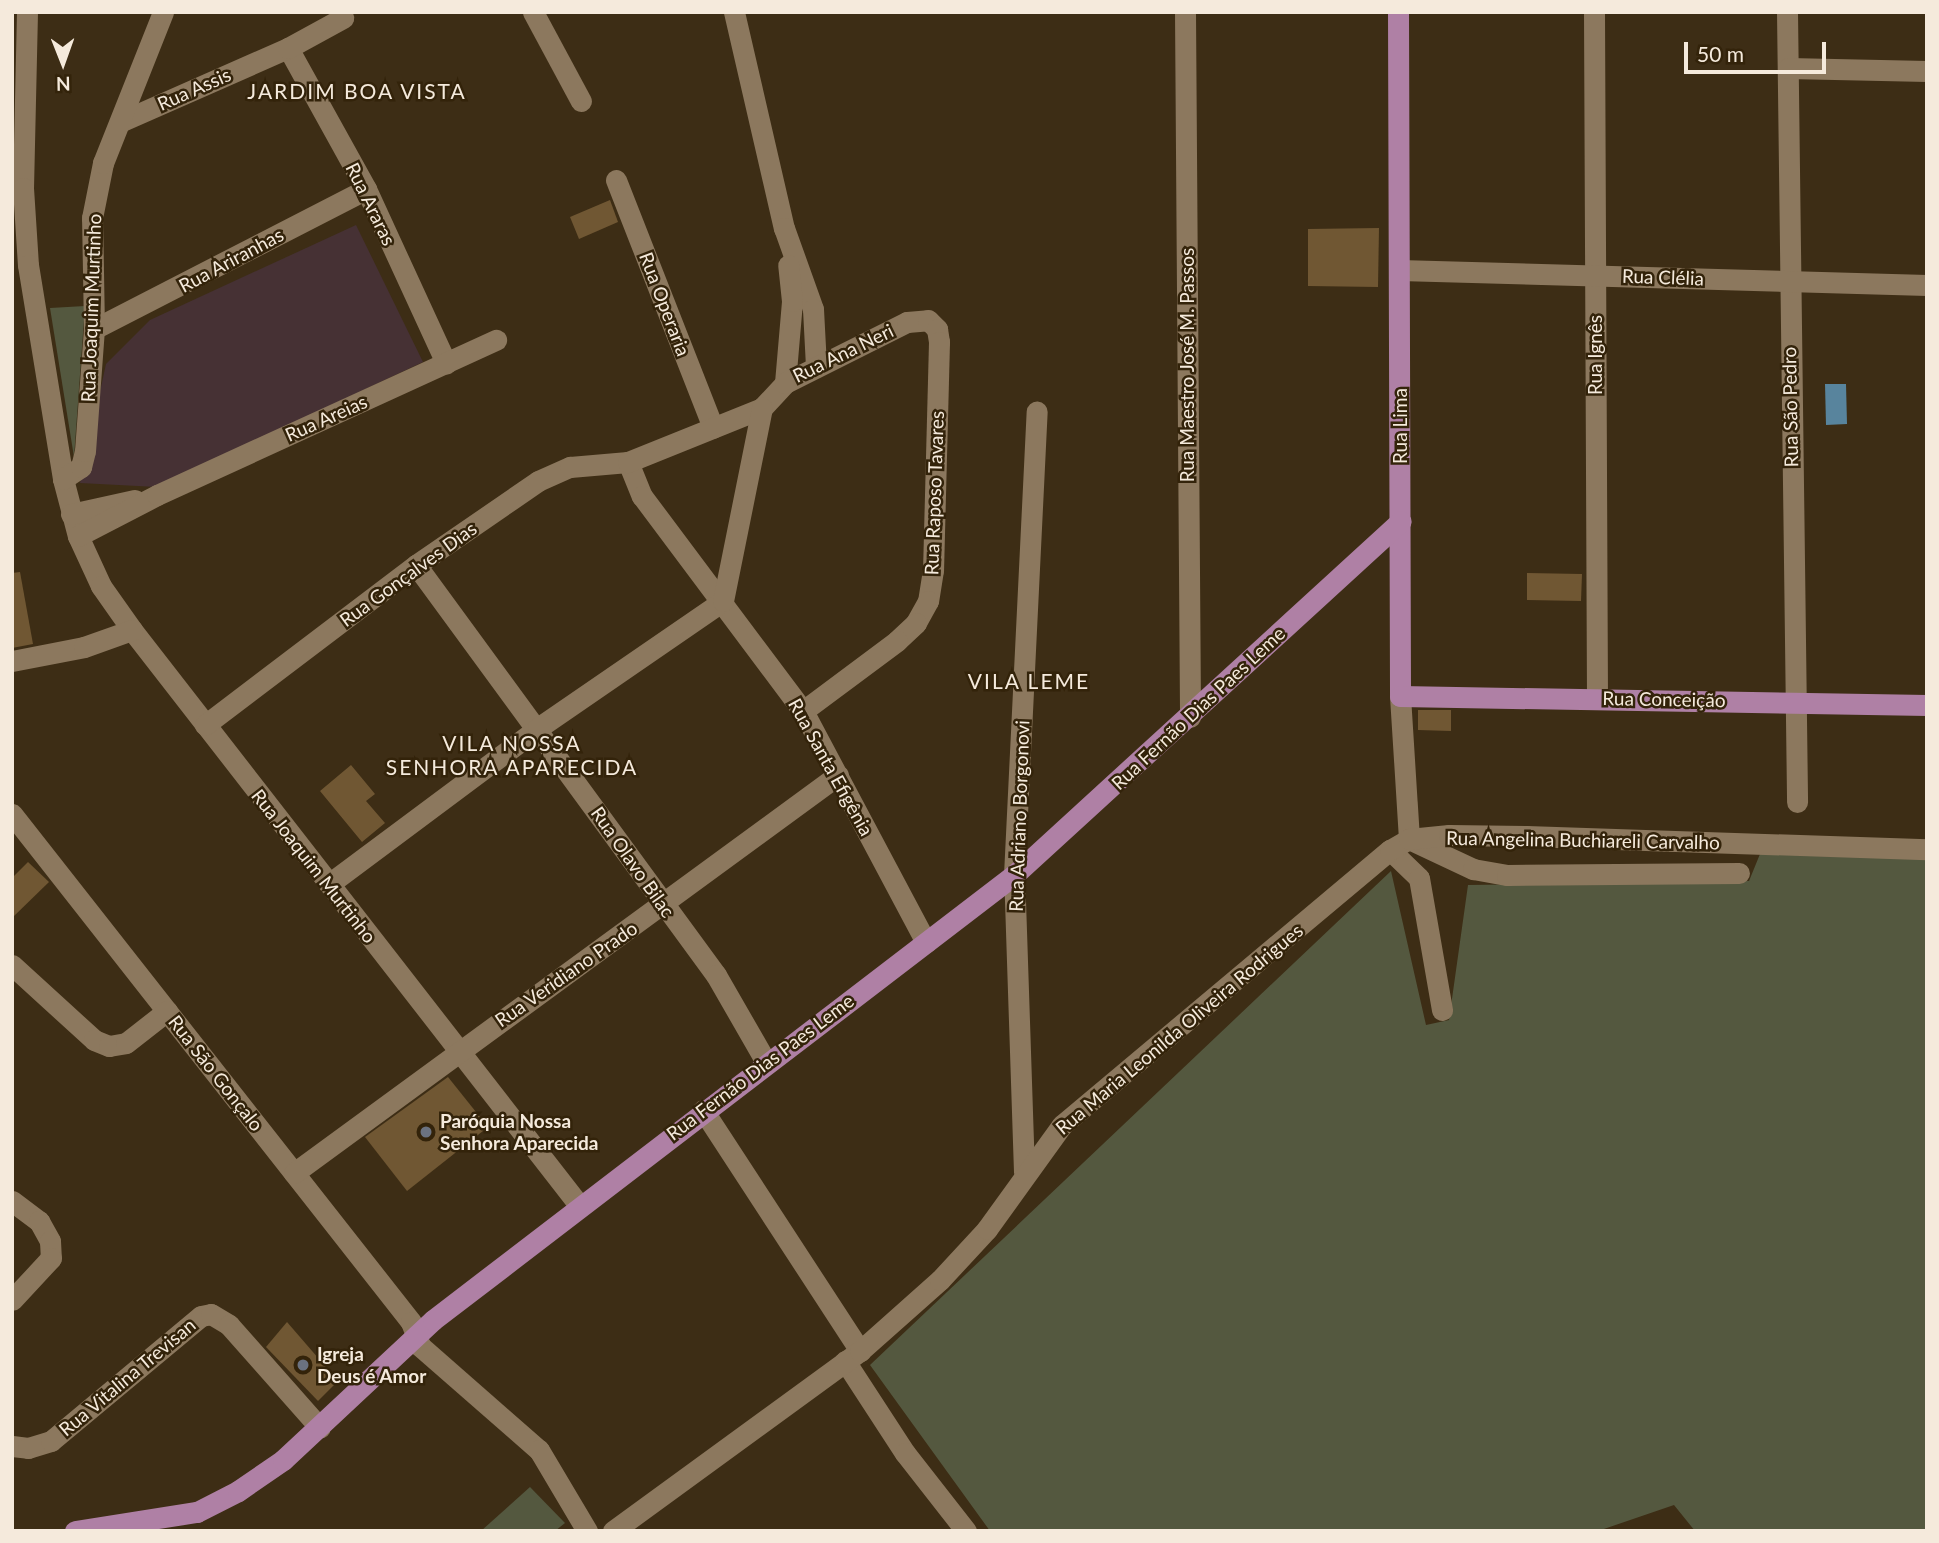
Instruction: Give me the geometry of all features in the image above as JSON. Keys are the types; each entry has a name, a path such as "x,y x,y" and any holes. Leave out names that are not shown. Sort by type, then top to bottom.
{"main road":[{"name":"Rua Lima","path":"1398,12 1400,696"},
{"name":"Rua Fernão Dias Paes Leme","path":"75,1531 197,1512 238,1491 320,1428 415,1335 579,1205 1014,875 1190,717 1401,521"},
{"name":"Rua Conceição","path":"1400,696 1597,697 1927,705"}],"street":[{"name":"Rua Joaquim Murtinho","path":"27,12 23,188 28,265 63,479 78,536 101,586 457,1052 579,1205"},
{"name":"Rua Joaquim Murtinho","path":"63,479 81,467 85,451 94,329 92,218 103,163 163,12"},
{"path":"533,12 580,101"},
{"path":"734,12 784,228 813,309 816,367"},
{"name":"Rua Maestro José M. Passos","path":"1185,12 1190,717"},
{"name":"Rua Ignês","path":"1594,12 1597,697"},
{"name":"Rua São Pedro","path":"1787,12 1788,281 1797,802"},
{"name":"Rua Assis","path":"120,122 288,48 343,18"},
{"name":"Rua Araras","path":"288,48 366,189 446,363"},
{"path":"1788,68 1927,71"},
{"name":"Rua Operaria","path":"616,180 713,428"},
{"name":"Rua Ariranhas","path":"94,329 366,189"},
{"path":"784,228 792,301 785,383"},
{"name":"Rua Clélia","path":"1399,270 1927,285"},
{"name":"Rua Ana Neri","path":"628,462 762,408 785,383 918,319 937,329 939,342"},
{"name":"Rua Areias","path":"157,495 496,340"},
{"name":"Rua Raposo Tavares","path":"803,711 897,641 916,623 928,601 933,570 939,342"},
{"path":"329,884 538,728 723,601 762,408"},
{"name":"Rua Adriano Borgonovi","path":"1024,1172 1014,875 1037,412"},
{"name":"Rua Santa Efigênia","path":"628,462 642,496 803,711 926,942"},
{"name":"Rua Gonçalves Dias","path":"205,725 416,565 538,481 570,467 628,462"},
{"path":"71,514 157,495"},
{"path":"78,536 157,495"},
{"name":"Rua Olavo Bilac","path":"416,565 538,728 716,975 766,1062"},
{"path":"12,661 84,647 132,630"},
{"name":"Rua Lima","path":"1399,845 1400,696"},
{"name":"Rua Veridiano Prado","path":"294,1172 838,775"},
{"name":"Rua São Gonçalo","path":"12,814 411,1322 420,1346 539,1450 587,1531"},
{"name":"Rua Angelina Buchiareli Carvalho","path":"1399,845 1513,835 1927,849"},
{"path":"1399,845 1419,878 1441,1010"},
{"name":"Rua Angelina Buchiareli Carvalho","path":"1399,845 1473,869 1507,875 1739,873"},
{"name":"Rua Maria Leonilda Oliveira Rodrigues","path":"613,1531 852,1356 959,1259 987,1229 1024,1172 1062,1125 1399,845"},
{"path":"12,965 94,1040 109,1046 126,1043 167,1011"},
{"path":"703,1111 852,1356 905,1453 966,1531"},
{"path":"12,1201 39,1221 50,1241 51,1258 12,1300"},
{"name":"Rua Vitalina Trevisan","path":"12,1446 40,1446 51,1441 201,1316 211,1314 229,1325 320,1428"}],"shaded area":[{"path":"356,225 423,362 157,487 80,483 106,364 150,320"}],"green space":[{"path":"85,306 74,457 50,308"},
{"path":"1760,854 1927,859 1927,1531 1695,1531 1674,1505 1598,1531 990,1531 870,1365 1391,871 1426,1025 1449,1020 1468,885 1749,881"},
{"path":"530,1487 565,1523 555,1531 481,1531"}],"water":[{"path":"1825,384 1846,384 1847,424 1826,425"}],"building":[{"path":"610,200 618,222 579,239 570,217"},
{"path":"1379,228 1378,287 1308,286 1308,229"},
{"path":"20,572 33,644 12,648 12,573"},
{"path":"1527,573 1582,574 1581,601 1527,600"},
{"path":"1418,710 1451,710 1451,731 1418,730"},
{"path":"351,765 375,794 366,801 385,823 362,842 320,791"},
{"path":"28,862 49,882 12,918 12,878"},
{"name":"Paróquia Nossa Senhora Aparecida","path":"448,1077 488,1127 407,1191 365,1137"},
{"name":"Igreja Deus é Amor","path":"287,1322 338,1381 318,1401 266,1347"}],"place":[{"name":"Paróquia Nossa Senhora Aparecida","path":"426,1132"},
{"name":"Igreja Deus é Amor","path":"303,1365"}],"district":[{"name":"JARDIM BOA VISTA","path":"357,91"},
{"name":"VILA LEME","path":"1029,681"},
{"name":"VILA NOSSA SENHORA APARECIDA","path":"512,755"}]}
